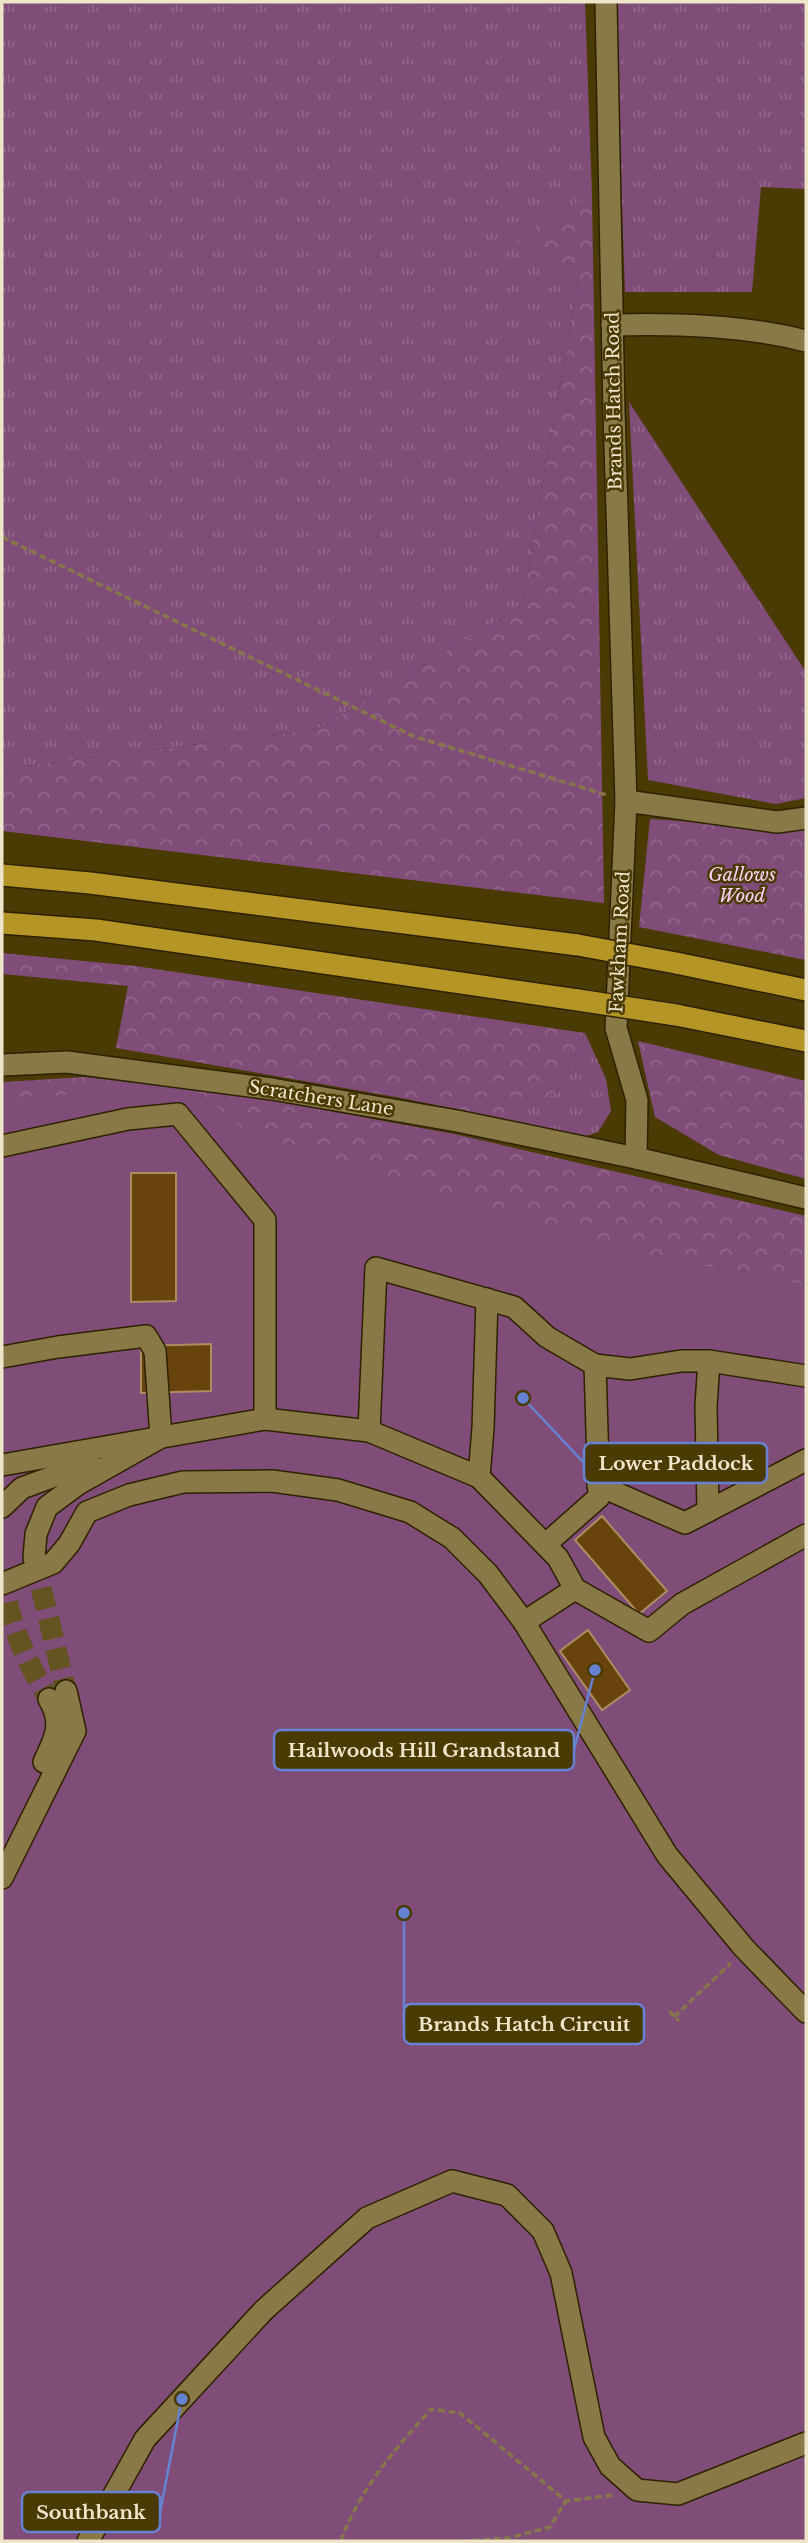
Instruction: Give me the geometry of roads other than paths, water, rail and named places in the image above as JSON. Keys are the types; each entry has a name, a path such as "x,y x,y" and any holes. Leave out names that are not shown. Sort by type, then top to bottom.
{"highway":[{"path":"2,875 578,944 806,990"},
{"path":"2,923 96,930 578,1000 676,1015 806,1041"}],"street":[{"name":"Brands Hatch Road","path":"606,2 626,801"},
{"path":"612,325 641,324 766,331 806,341"},
{"path":"626,801 777,822 806,818"},
{"name":"Fawkham Road","path":"626,801 616,1028 637,1100 636,1158"},
{"name":"Scratchers Lane","path":"2,1065 67,1062 272,1089 457,1121 636,1158"},
{"path":"2,1146 128,1119 178,1114 265,1220 265,1419"},
{"path":"636,1158 806,1198"},
{"path":"369,1431 376,1268 514,1307 547,1336 595,1365 630,1369 681,1361 709,1361 806,1376"},
{"path":"479,1476 484,1428 488,1298"},
{"path":"2,1357 146,1336 155,1351 161,1437"},
{"path":"708,1511 706,1406 709,1361"},
{"path":"546,1544 599,1497 595,1365"},
{"path":"2,1465 265,1419 369,1431 479,1476 546,1544 558,1558 575,1588 649,1631 682,1604 806,1535"},
{"path":"34,1558 36,1534 47,1507 78,1484 161,1437"},
{"path":"598,1486 685,1522 806,1460"},
{"path":"2,1507 22,1488 60,1474 110,1465"},
{"path":"2,1584 53,1563 69,1544 87,1513 129,1495 183,1482 272,1481 338,1490 410,1512 452,1538 488,1574 524,1622 667,1855 744,1948 806,2012"},
{"path":"524,1622 575,1588"},
{"path":"2,1849 55,1737 58,1721 55,1709 57,1695 75,1731 2,1878"},
{"path":"88,2541 145,2439 264,2311 368,2218 452,2181 507,2196 543,2231 561,2273 594,2437 610,2466 637,2490 678,2494 806,2443"}],"tunnel":[{"path":"34,1558 66,1691"},
{"path":"2,1572 8,1606 18,1638 49,1699"}],"place":[{"name":"Lower Paddock","path":"523,1398"},
{"name":"Hailwoods Hill Grandstand","path":"595,1670"},
{"name":"Brands Hatch Circuit","path":"404,1913"},
{"name":"Southbank","path":"182,2399"}],"park label":[{"name":"Gallows Wood","path":"742,885"}]}
